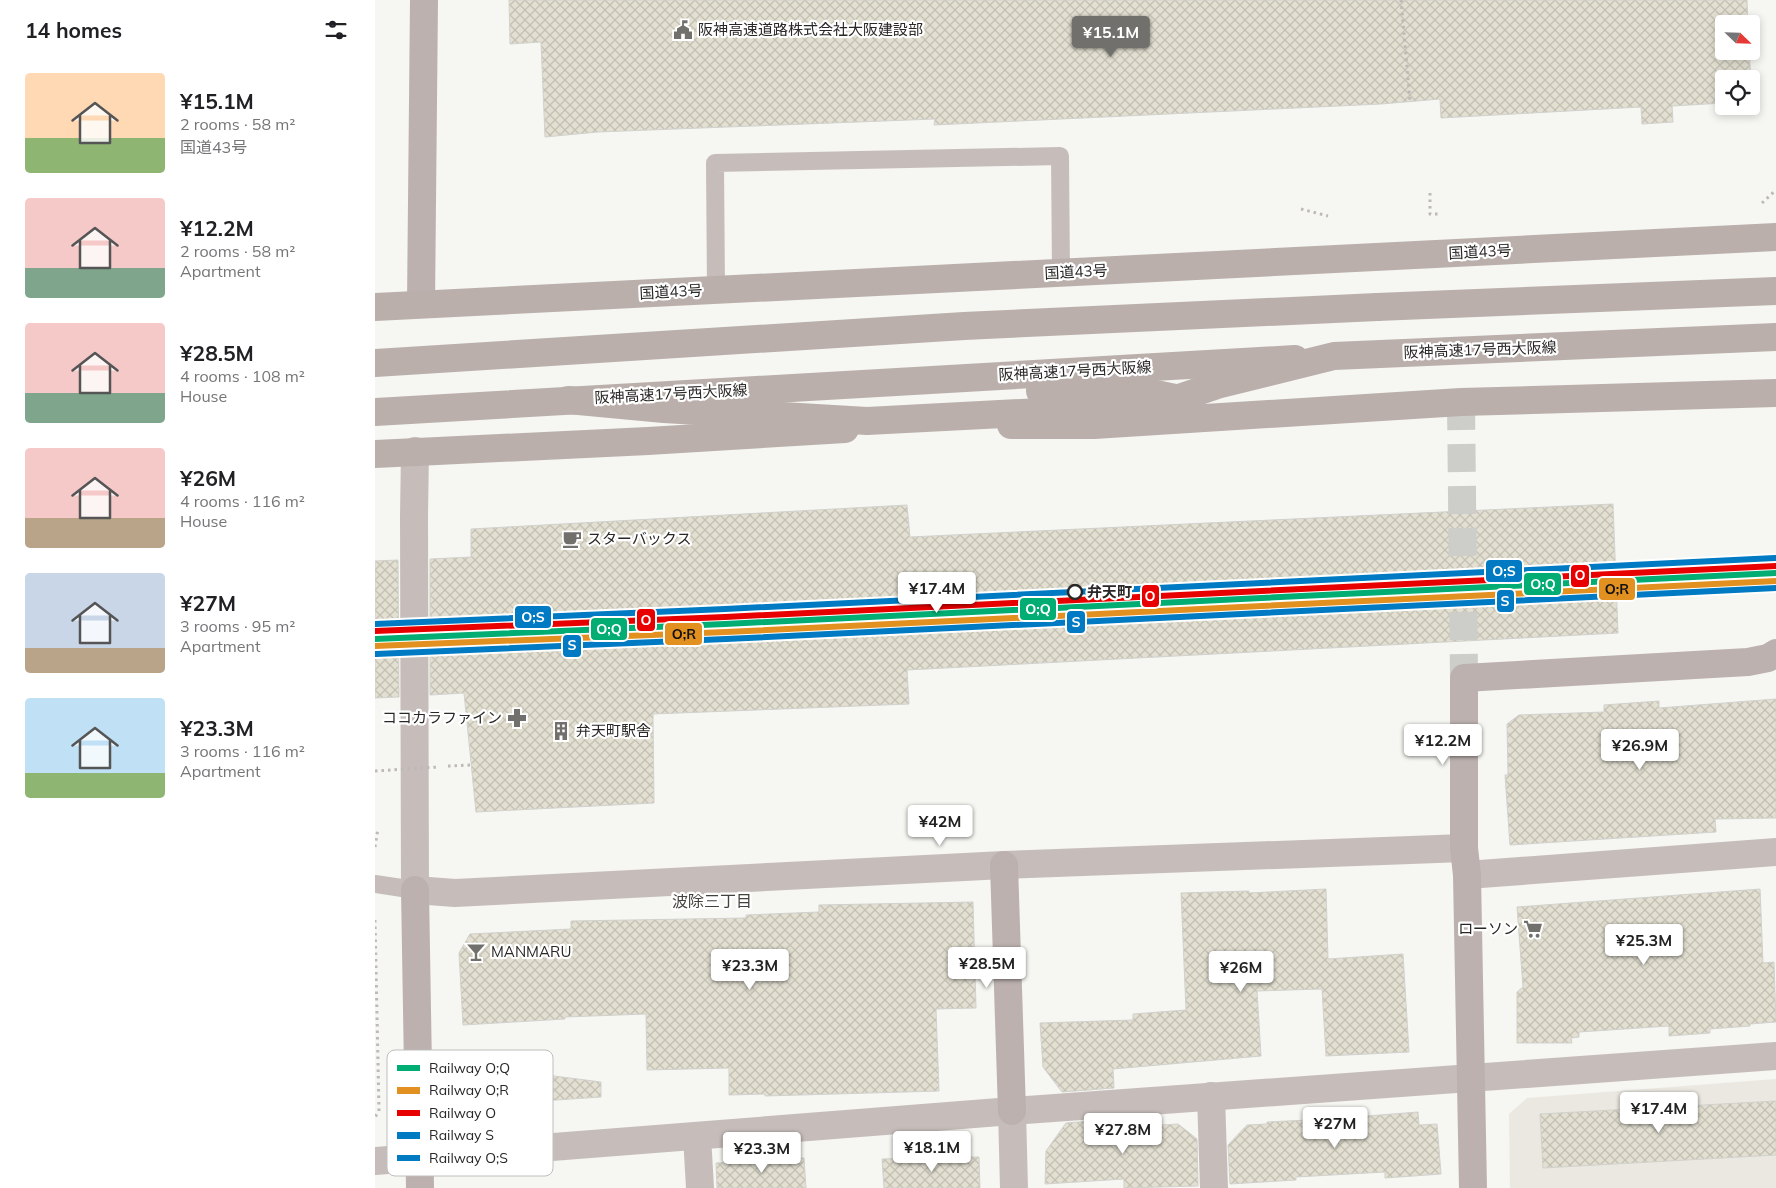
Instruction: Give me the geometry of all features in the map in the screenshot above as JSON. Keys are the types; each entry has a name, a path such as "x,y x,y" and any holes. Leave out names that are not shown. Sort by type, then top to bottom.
{"highway":[{"name":"国道43号","path":"375,307 1776,237"},
{"path":"375,363 964,326 1776,291"},
{"name":"阪神高速17号西大阪線","path":"375,412 1334,356 1776,337"},
{"path":"568,400 664,409 867,421 1156,406 1217,385 1334,356"},
{"path":"375,423 812,400 1126,388 1258,414"},
{"path":"375,454 648,441 900,426 1094,425 1461,402 1776,393"}],"street":[{"path":"421,304 424,0"},
{"path":"415,451 415,890 417,1050"},
{"path":"1473,1188 1467,875 1464,848 1464,678 1748,662 1768,658 1776,653"},
{"path":"415,890 455,893 1004,865 1464,848"},
{"path":"1467,875 1776,852"},
{"path":"1004,865 1014,1188"},
{"path":"553,1146 1211,1096 1776,1056"},
{"path":"1211,1096 1214,1188"},
{"path":"697,1136 700,1188"}],"lane":[{"path":"715,290 715,163 1060,156 1061,273"},
{"path":"375,884 415,890"}],"path":[{"path":"1401,0 1410,101"},
{"path":"1761,203 1776,190"},
{"path":"1430,193 1430,214 1440,214"},
{"path":"1301,209 1329,216"},
{"path":"375,771 472,765"},
{"path":"375,920 379,1111 375,1117"}],"shaded area":[{"path":"1776,1079 1776,1188 1510,1188 1509,1114 1527,1098"}],"building":[{"path":"509,0 1747,0 1748,15 1715,15 1715,60 1750,60 1750,70 1715,70 1715,104 1672,106 1673,122 1642,124 1641,107 1441,118 1440,99 1381,104 934,125 935,119 598,132 545,137 541,42 510,44"},
{"path":"1613,504 1618,633 907,670 909,704 653,714 654,803 476,812 464,693 430,695 430,559 471,557 471,529 907,505 910,537"},
{"path":"398,560 399,697 375,698 375,561"},
{"path":"1776,699 1776,818 1715,819 1716,832 1510,845 1505,775 1508,775 1507,724 1519,715 1604,712 1604,705 1659,701 1659,708"},
{"path":"1326,889 1328,959 1403,954 1409,1052 1326,1056 1322,989 1257,991 1261,1056 1113,1069 1114,1088 1062,1092 1043,1067 1040,1023 1133,1020 1133,1014 1186,1010 1181,893 1249,891 1249,893"},
{"path":"1760,889 1763,963 1774,962 1776,1022 1710,1029 1710,1033 1669,1036 1669,1026 1579,1032 1579,1037 1571,1038 1572,1043 1517,1043 1517,992 1523,987 1517,907"},
{"path":"973,902 976,1008 936,1009 939,1091 765,1096 765,1094 729,1095 729,1068 647,1070 646,1014 565,1017 565,1019 463,1025 459,953 470,934 571,929 571,921 746,918 746,915 819,912 819,905"},
{"path":"553,1076 601,1082 601,1097 553,1100"},
{"path":"1776,1101 1776,1155 1543,1168 1540,1114"},
{"path":"1418,1112 1419,1125 1437,1124 1441,1174 1385,1178 1385,1172 1296,1177 1296,1180 1230,1184 1228,1145 1247,1125"},
{"path":"1115,1119 1115,1128 1178,1124 1197,1139 1198,1186 1124,1188 1124,1179 1045,1184 1046,1151 1066,1123"},
{"path":"979,1157 980,1188 884,1188 882,1159"},
{"path":"804,1158 806,1188 717,1188 716,1163"}],"tunnel":[{"path":"1461,402 1464,678"}],"rail line":[{"name":"O;S","path":"375,624 1775,558"},
{"name":"O","path":"375,631 725,617 1776,566"},
{"name":"O;Q","path":"375,639 1776,573"},
{"name":"O;R","path":"375,646 726,632 1776,581"},
{"name":"S","path":"376,654 1776,588"}],"place":[{"name":"阪神高速道路株式会社大阪建設部","path":"683,30"},
{"name":"スターバックス","path":"572,539"},
{"name":"弁天町","path":"1075,592"},
{"name":"ココカラファイン","path":"517,718"},
{"name":"弁天町駅舎","path":"561,731"},
{"name":"ローソン","path":"1533,929"},
{"name":"MANMARU","path":"476,952"}],"district":[{"name":"波除三丁目","path":"712,901"}]}
